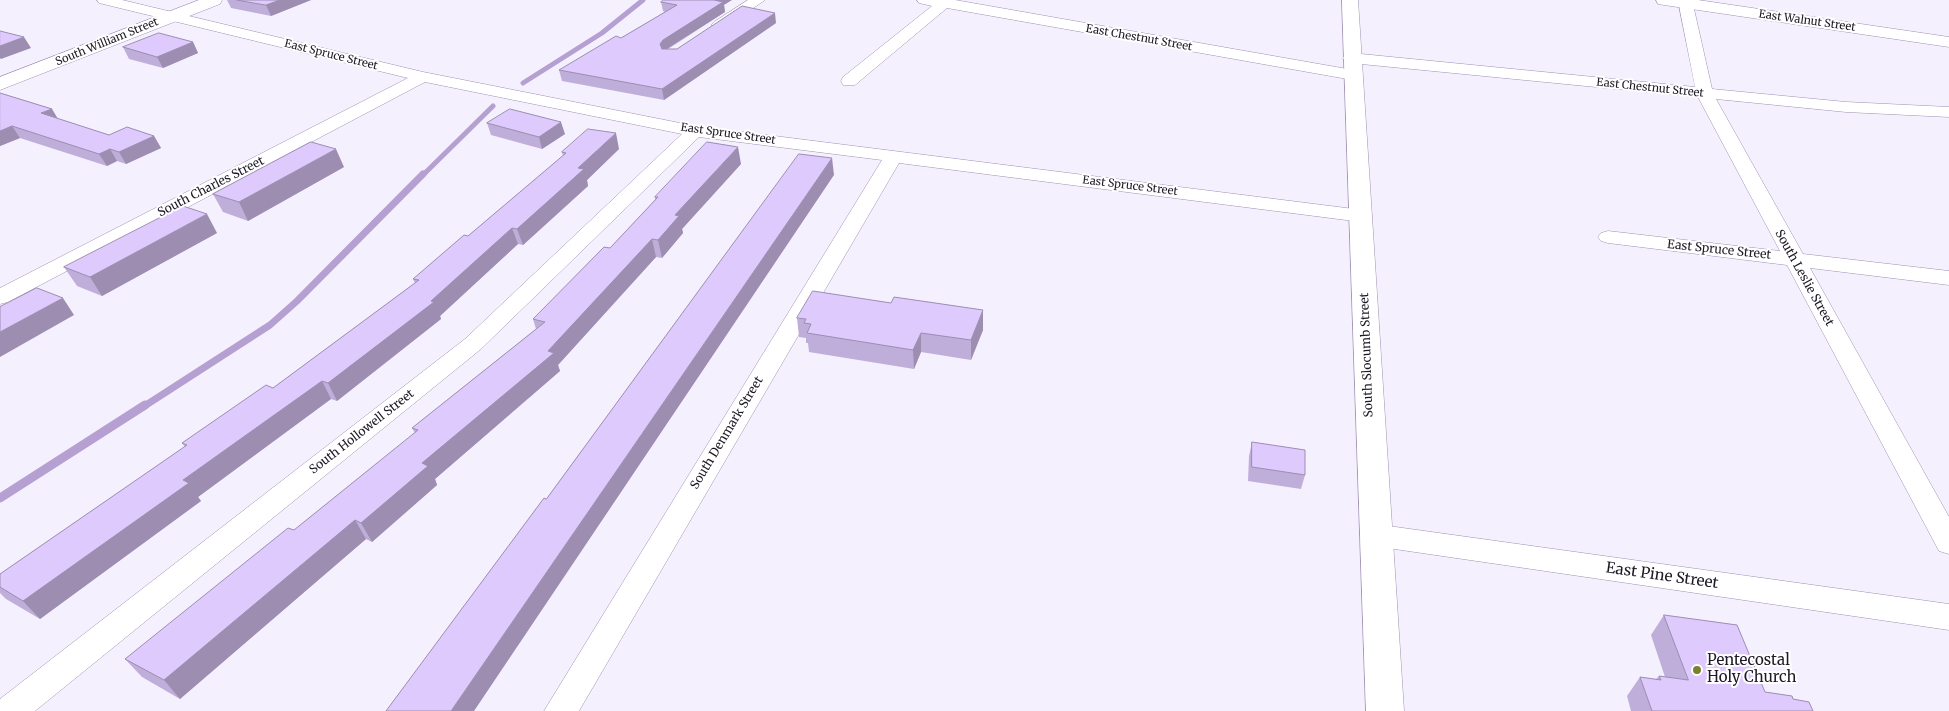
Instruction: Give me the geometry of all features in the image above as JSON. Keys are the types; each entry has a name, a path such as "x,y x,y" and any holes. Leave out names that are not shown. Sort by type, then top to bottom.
{"street":[{"name":"East Spruce Street","path":"104,0 422,77 695,131 1362,216"},
{"name":"South William Street","path":"0,84 214,0"},
{"path":"703,35 758,0"},
{"name":"East Chestnut Street","path":"924,0 1352,67 1705,94 1846,107 1949,112"},
{"name":"South Slocumb Street","path":"1350,0 1352,67 1362,216 1374,535 1384,711"},
{"name":"East Walnut Street","path":"1664,0 1949,42"},
{"path":"849,81 946,2"},
{"name":"South Leslie Street","path":"1686,2 1705,94 1949,543"},
{"name":"South Charles Street","path":"0,297 422,77"},
{"name":"South Hollowell Street","path":"10,711 473,344 695,131"},
{"name":"South Denmark Street","path":"560,711 894,155"},
{"name":"East Spruce Street","path":"1608,237 1949,278"},
{"name":"East Pine Street","path":"1374,535 1949,617"}],"building":[{"path":"237,0 280,0 266,5"},
{"path":"664,0 714,0 723,2 663,40 660,44 662,49 677,49 742,6 775,13 662,89 559,70 616,36 621,38 677,5 661,2"},
{"path":"0,31 24,37 0,46"},
{"path":"159,33 193,42 157,57 123,47"},
{"path":"0,93 52,109 41,113 109,135 127,127 154,136 119,152 110,149 99,154 12,126 0,131"},
{"path":"510,109 561,122 539,137 487,123"},
{"path":"588,129 616,133 578,168 584,169 517,229 512,228 431,301 434,302 328,383 322,381 183,480 189,483 23,601 0,587 0,574 187,445 182,443 266,385 273,388 419,280 413,279 464,235 468,236 566,153 562,152"},
{"path":"311,142 336,149 239,202 213,194"},
{"path":"707,142 738,147 675,215 679,216 658,240 652,239 548,351 554,353 422,463 428,466 361,523 355,520 164,680 125,659 288,528 294,530 418,430 412,428 545,322 533,319 604,247 610,248"},
{"path":"799,154 832,158 451,711 386,711 544,498 546,499"},
{"path":"183,206 207,214 90,277 64,267"},
{"path":"37,288 63,298 0,332 0,307"},
{"path":"813,291 891,303 894,297 983,310 971,340 921,333 913,350 807,333 811,324 804,323 806,319 797,318"},
{"path":"1252,442 1305,450 1305,475 1252,467"},
{"path":"1664,615 1737,625 1765,692 1792,696 1793,699 1809,702 1813,711 1652,711 1640,677 1661,680 1659,676 1688,680"}],"waterway":[{"path":"523,83 602,33 643,0"},
{"path":"422,176 493,106"},
{"path":"143,407 270,325 297,301 423,174"},
{"path":"0,498 145,405"}],"place":[{"name":"Pentecostal Holy Church","path":"1697,670"}]}
